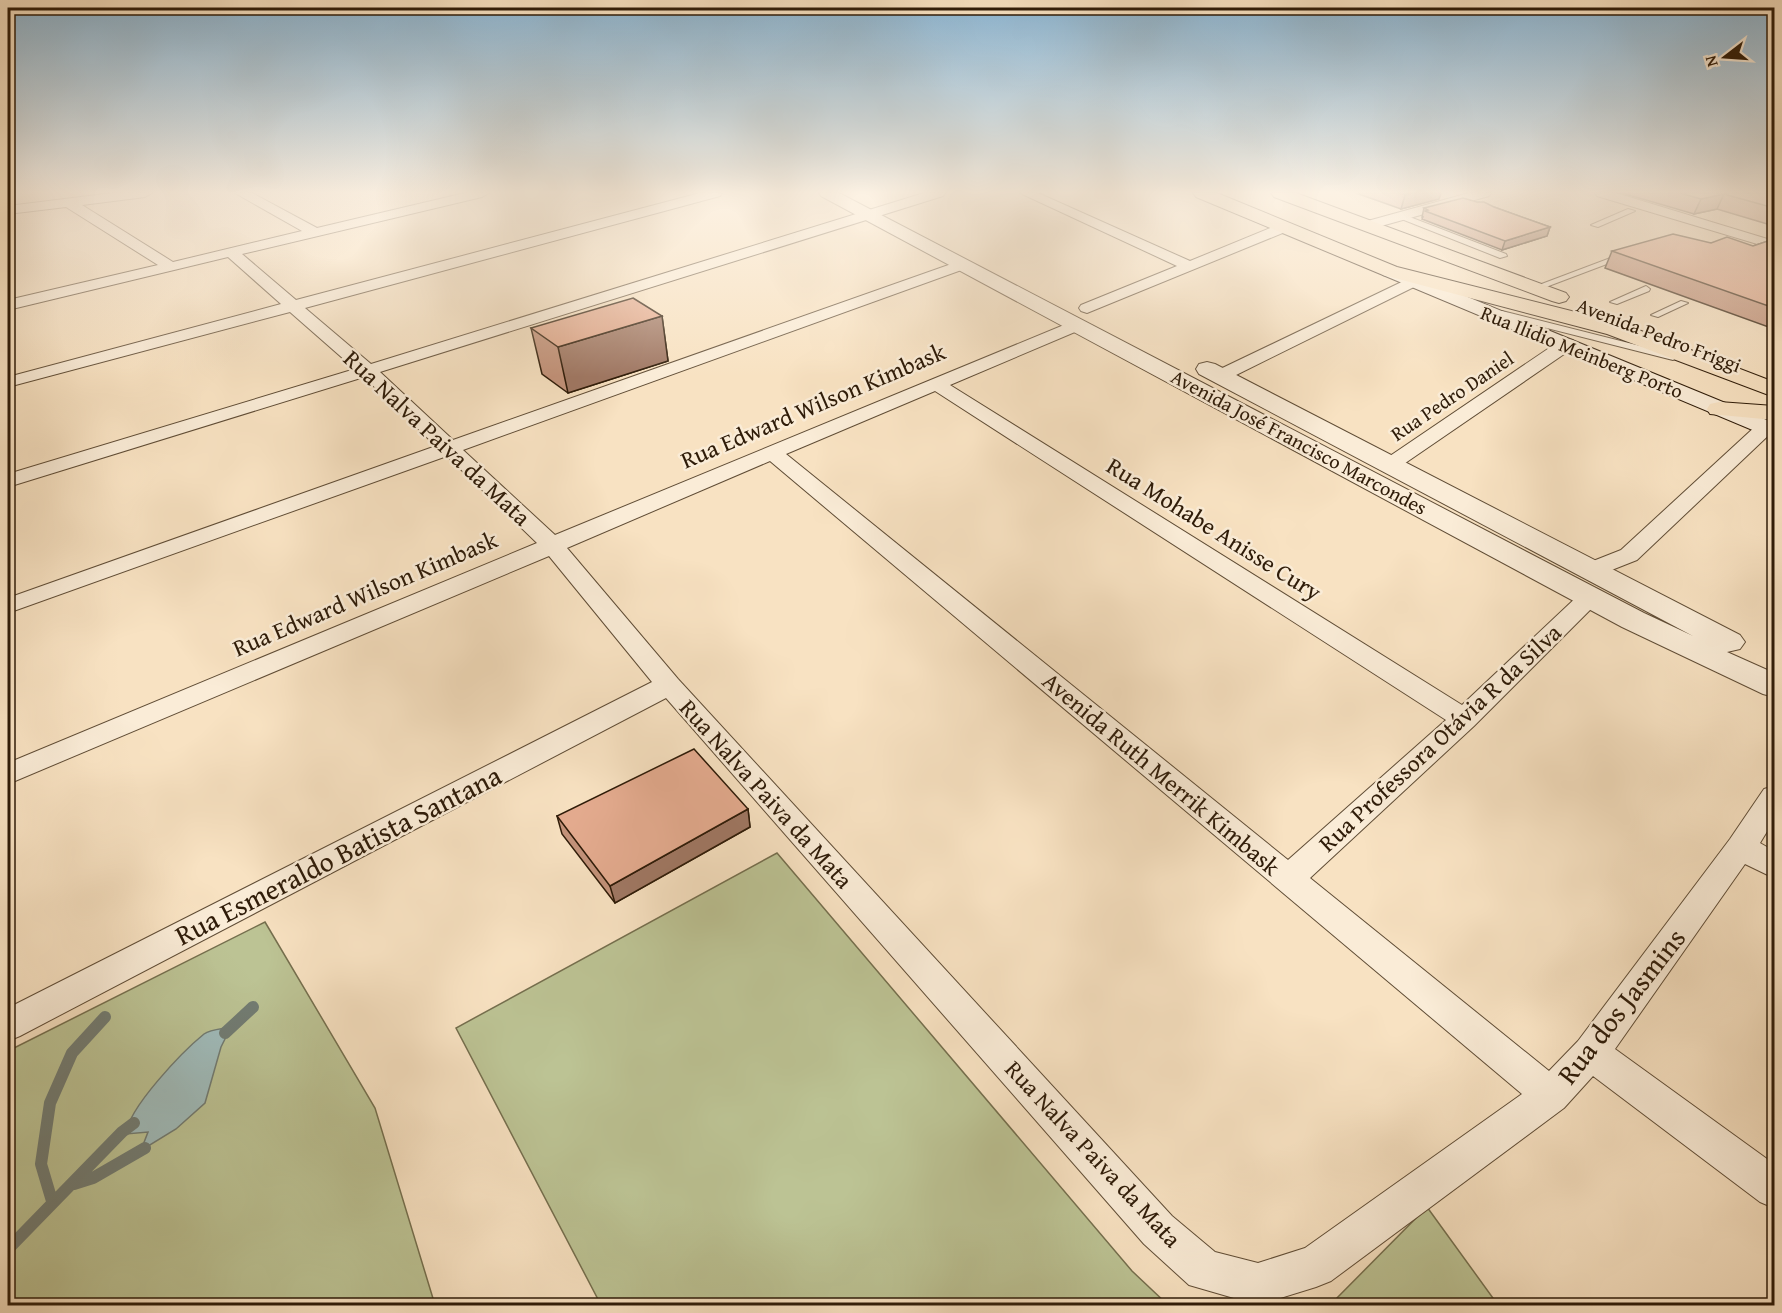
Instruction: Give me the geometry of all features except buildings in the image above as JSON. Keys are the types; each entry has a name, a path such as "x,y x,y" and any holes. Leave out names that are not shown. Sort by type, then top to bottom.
{"main road":[{"path":"1350,254 1390,271 1615,329 1774,390"},
{"name":"Avenida Pedro Friggi","path":"1448,254 1774,379"},
{"name":"Rua Ilidio Meinberg Porto","path":"1390,271 1719,409 1771,424"}],"street":[{"path":"151,254 171,267"},
{"path":"8,305 222,254"},
{"name":"Rua Nalva Paiva da Mata","path":"234,254 366,369 552,545 669,685 1166,1236 1204,1270 1258,1284 1316,1266"},
{"path":"8,382 486,254"},
{"path":"8,481 743,254"},
{"name":"Avenida José Francisco Marcondes","path":"945,254 962,265 1220,376 1391,464 1590,584"},
{"name":"Avenida José Francisco Marcondes","path":"962,254 1645,612 1774,686"},
{"path":"1163,254 1187,265"},
{"name":"Rua Edward Wilson Kimbask","path":"8,774 936,384 1187,265 1215,254"},
{"path":"8,606 962,265"},
{"path":"1220,376 1412,282"},
{"name":"Rua Pedro Daniel","path":"1391,464 1567,344"},
{"name":"Rua Mohabe Anisse Cury","path":"936,384 1464,719"},
{"name":"Rua Professora Otávia R da Silva","path":"1289,878 1464,719 1590,584 1629,555 1771,424"},
{"name":"Avenida Ruth Merrik Kimbask","path":"772,453 1551,1095"},
{"name":"Avenida José Francisco Marcondes","path":"1645,612 1774,667"},
{"name":"Rua Esmeraldo Batista Santana","path":"8,1025 669,685"},
{"name":"Rua dos Jasmins","path":"1316,1266 1551,1095 1591,1053 1741,847 1774,796"},
{"path":"1741,847 1774,866"},
{"path":"1591,1053 1774,1188"}],"lane":[{"path":"1498,254 1503,256"},
{"path":"1535,288 1630,254"},
{"path":"1614,302 1646,289"},
{"path":"1466,303 1725,370"},
{"path":"1656,315 1684,303"}],"green space":[{"path":"777,853 1132,1271 1168,1305 601,1305 456,1028"},
{"path":"265,922 375,1108 435,1305 8,1306 8,1051"},
{"path":"1427,1207 1498,1305 1329,1306"}],"water":[{"path":"231,1027 221,1047 205,1103 176,1129 145,1148 143,1145 148,1132 126,1134 129,1123 146,1095 183,1053 207,1032"}],"waterway":[{"path":"225,1033 253,1007"},
{"path":"52,1201 41,1164 50,1103 72,1053 105,1017"},
{"path":"8,1249 122,1132 134,1123"},
{"path":"74,1184 93,1178 145,1148"}]}
